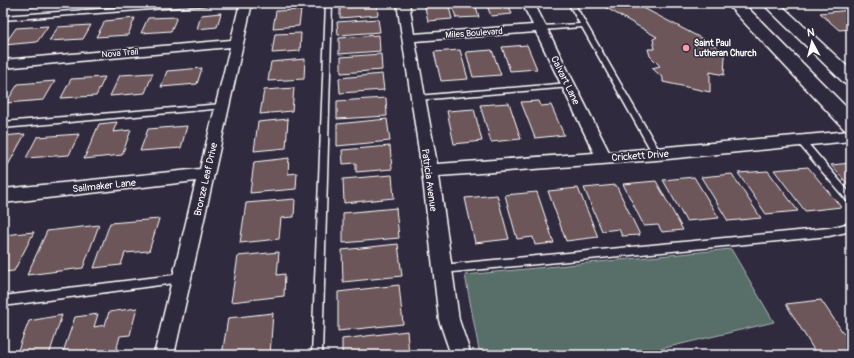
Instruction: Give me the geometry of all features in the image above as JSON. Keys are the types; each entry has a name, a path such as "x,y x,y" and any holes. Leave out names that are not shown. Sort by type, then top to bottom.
{"main road":[{"path":"734,3 851,124"},
{"path":"770,3 851,80"}],"street":[{"name":"Bronze Leaf Drive","path":"164,355 246,3"},
{"name":"Patricia Avenue","path":"403,3 417,98 430,171 449,320 461,355"},
{"name":"Calvart Lane","path":"528,3 604,158"},
{"name":"Miles Boulevard","path":"408,38 541,28"},
{"name":"Nova Trail","path":"3,64 236,43"},
{"name":"Crickett Drive","path":"430,171 657,154 851,136"},
{"name":"Sailmaker Lane","path":"3,196 206,174"}],"lane":[{"path":"3,18 206,3"},
{"path":"317,355 329,3"},
{"path":"571,3 657,154"},
{"path":"541,28 584,25"},
{"path":"417,98 569,85"},
{"path":"3,125 222,106"},
{"path":"801,141 851,200"},
{"path":"442,269 829,232 851,227"},
{"path":"3,301 182,278"}],"green space":[{"path":"731,249 774,322 635,355 490,355 479,350 465,275"}],"building":[{"path":"33,3 47,3 45,6 30,7"},
{"path":"278,3 300,3 278,5"},
{"path":"377,3 378,15 340,18 340,5"},
{"path":"424,3 448,3 452,19 428,21"},
{"path":"452,3 475,3 479,17 456,18"},
{"path":"486,3 508,3 512,14 491,16"},
{"name":"Saint Paul Lutheran Church","path":"601,3 634,3 716,46 725,56 724,75 710,72 710,92 663,82 663,78 652,68 660,66 650,56 648,49 655,49 653,39 657,37 603,6 605,6"},
{"path":"301,10 299,26 273,28 276,11"},
{"path":"851,10 851,29 839,30 820,13"},
{"path":"221,13 217,27 197,29 201,15"},
{"path":"177,17 171,31 141,33 148,18"},
{"path":"135,18 128,35 96,37 105,21"},
{"path":"378,19 380,32 338,35 337,22"},
{"path":"91,25 83,39 49,41 58,27"},
{"path":"48,26 37,42 4,45 16,28"},
{"path":"301,33 300,51 272,53 275,34"},
{"path":"379,35 380,51 339,54 339,38"},
{"path":"527,45 537,69 510,71 502,47"},
{"path":"460,50 468,79 441,81 434,52"},
{"path":"492,50 501,75 473,77 466,52"},
{"path":"381,54 382,70 341,73 341,57"},
{"path":"305,59 304,79 268,81 271,62"},
{"path":"202,68 197,84 161,87 167,71"},
{"path":"153,73 145,93 110,96 120,75"},
{"path":"382,74 384,90 340,93 339,78"},
{"path":"105,77 96,96 61,98 71,79"},
{"path":"55,81 44,100 6,103 18,84"},
{"path":"294,88 292,111 260,114 264,90"},
{"path":"386,98 387,116 337,119 337,101"},
{"path":"539,101 541,106 551,105 564,135 535,138 521,102"},
{"path":"509,103 521,139 491,142 480,105"},
{"path":"474,109 482,141 454,144 447,111"},
{"path":"288,119 286,148 254,151 258,122"},
{"path":"387,119 390,141 337,146 337,124"},
{"path":"117,122 113,132 131,130 122,155 84,159 99,124"},
{"path":"187,126 181,148 140,151 148,129"},
{"path":"25,134 7,167 3,167 3,136"},
{"path":"79,134 69,155 26,158 37,137"},
{"path":"390,146 392,169 356,172 356,163 343,164 342,150"},
{"path":"289,158 288,174 297,173 296,189 250,193 254,162"},
{"path":"851,163 851,188 831,165"},
{"path":"808,167 841,207 805,211 774,170"},
{"path":"768,171 798,211 766,214 738,173"},
{"path":"732,174 761,218 728,221 701,177"},
{"path":"392,175 394,198 344,203 343,179"},
{"path":"694,177 719,218 686,221 663,180"},
{"path":"656,181 683,230 662,232 658,225 644,226 623,184"},
{"path":"616,185 640,235 622,236 619,229 602,231 584,188"},
{"path":"578,188 598,237 566,241 548,191"},
{"path":"537,192 554,243 535,245 533,237 517,239 505,195"},
{"path":"497,195 509,239 475,243 465,198"},
{"path":"295,199 294,217 281,218 279,239 240,243 246,203"},
{"path":"396,208 399,238 343,243 343,213"},
{"path":"159,219 149,251 125,253 121,265 94,268 110,223"},
{"path":"99,225 83,268 27,275 47,231"},
{"path":"34,232 14,271 3,272 3,235"},
{"path":"398,244 402,276 343,282 342,250"},
{"path":"279,252 277,275 285,274 284,296 231,302 238,256"},
{"path":"399,285 403,324 338,331 338,292"},
{"path":"821,300 844,334 851,333 851,355 817,355 786,304"},
{"path":"137,308 130,335 120,336 115,355 62,355 75,317 98,314 94,327 105,325 109,312"},
{"path":"273,313 270,355 222,355 228,318"},
{"path":"62,315 49,355 16,355 29,321"},
{"path":"407,331 409,355 342,355 342,339"}],"place":[{"name":"Saint Paul Lutheran Church","path":"686,48"}]}
